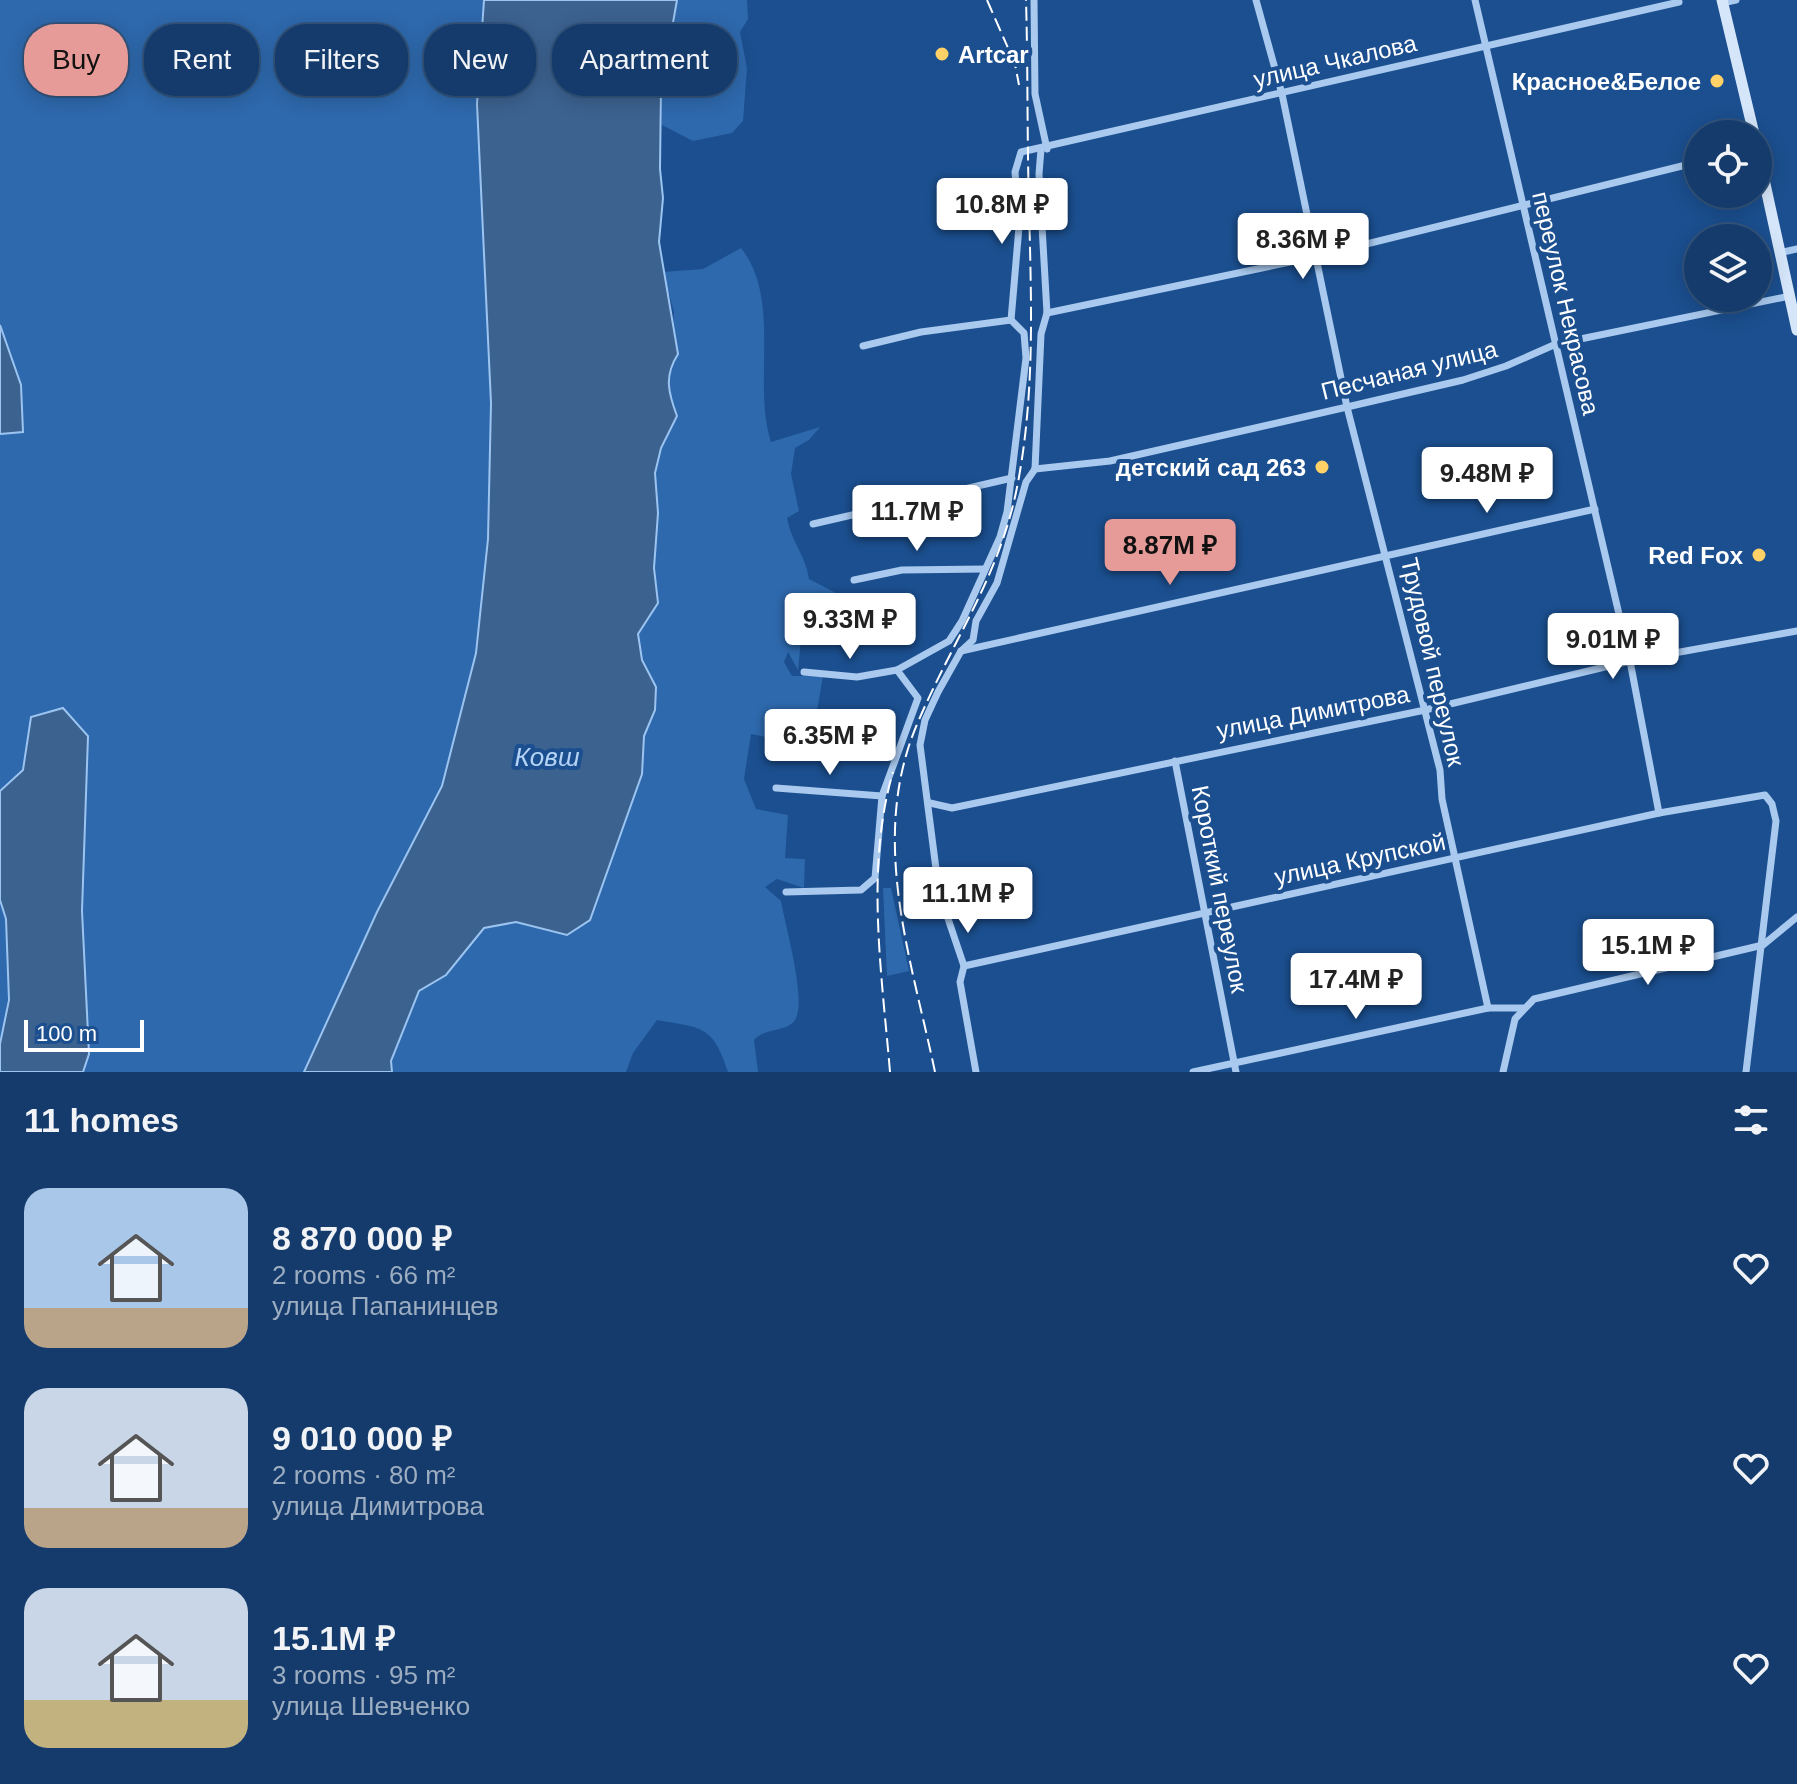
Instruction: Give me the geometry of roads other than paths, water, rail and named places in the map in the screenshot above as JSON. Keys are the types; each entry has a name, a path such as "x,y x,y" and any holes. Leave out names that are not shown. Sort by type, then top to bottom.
{"main road":[{"path":"1722,1 1751,120"},
{"path":"1770,208 1797,330"}],"street":[{"path":"976,1072 960,982 964,966 939,892 930,803 921,770 921,731 961,651 973,640 976,621 997,583 1026,482 1035,469 1041,334 1047,313 1039,174 1044,149 1035,94 1034,0"},
{"name":"Трудовой переулок","path":"1256,0 1282,94 1347,407 1387,553 1440,770 1488,1008"},
{"name":"переулок Некрасова","path":"1475,0 1630,661 1659,813"},
{"path":"1722,1 1736,0"},
{"name":"улица Чкалова","path":"1011,320 1019,227 1015,172 1021,152 1679,2"},
{"path":"1047,313 1314,257 1684,165"},
{"path":"1779,253 1797,249"},
{"name":"Песчаная улица","path":"1035,469 1110,461 1347,407 1463,380 1506,366 1556,344 1790,296"},
{"path":"804,672 857,677 897,670 949,641 962,621 1000,537 1012,478 1026,358 1024,333 1011,320 921,332 863,346"},
{"path":"813,524 1012,478"},
{"path":"961,651 1387,553 1595,509"},
{"path":"854,580 902,570 984,569"},
{"name":"улица Димитрова","path":"930,803 952,808 1425,710 1630,661 1797,631"},
{"path":"786,892 861,890 875,878 882,796 918,698 897,670"},
{"name":"Короткий переулок","path":"1175,761 1236,1072"},
{"path":"776,788 882,796"},
{"name":"улица Крупской","path":"964,966 1659,813 1765,795 1772,804 1776,821 1763,945"},
{"path":"1193,1072 1488,1008 1523,1008 1550,994 1763,945 1797,917"},
{"path":"1746,1072 1763,945"},
{"path":"1503,1072 1509,1039 1523,1008"}],"water":[{"name":"Ковш","path":"484,0 677,0 673,24 552,24 552,96 661,96 660,169 663,198 659,242 678,354 669,377 671,399 677,416 661,448 655,473 658,513 654,568 658,603 638,634 642,660 656,687 655,710 644,736 642,774 590,920 567,935 516,922 484,928 446,975 419,991 391,1061 392,1072 304,1072 377,912 442,786 476,653 488,539 491,403 478,96 536,96 536,24 482,24"},
{"path":"0,325 21,385 23,432 0,434"},
{"path":"63,708 88,736 82,911 89,1054 83,1072 0,1072 0,1044 9,1000 6,919 0,900 0,791 23,770 31,717"}],"railway":[{"path":"987,0 1015,64 1019,85"},
{"path":"935,1072 899,897 895,853 896,809 903,765 918,722 991,571 1013,507 1020,471 1028,405 1031,339 1026,0"},
{"path":"890,1072 880,960 878,883 880,845 893,772"}],"place":[{"name":"Artcar","path":"942,54"},
{"name":"Красное&Белое","path":"1717,81"},
{"name":"детский сад 263","path":"1322,467"},
{"name":"Red Fox","path":"1759,555"}]}
